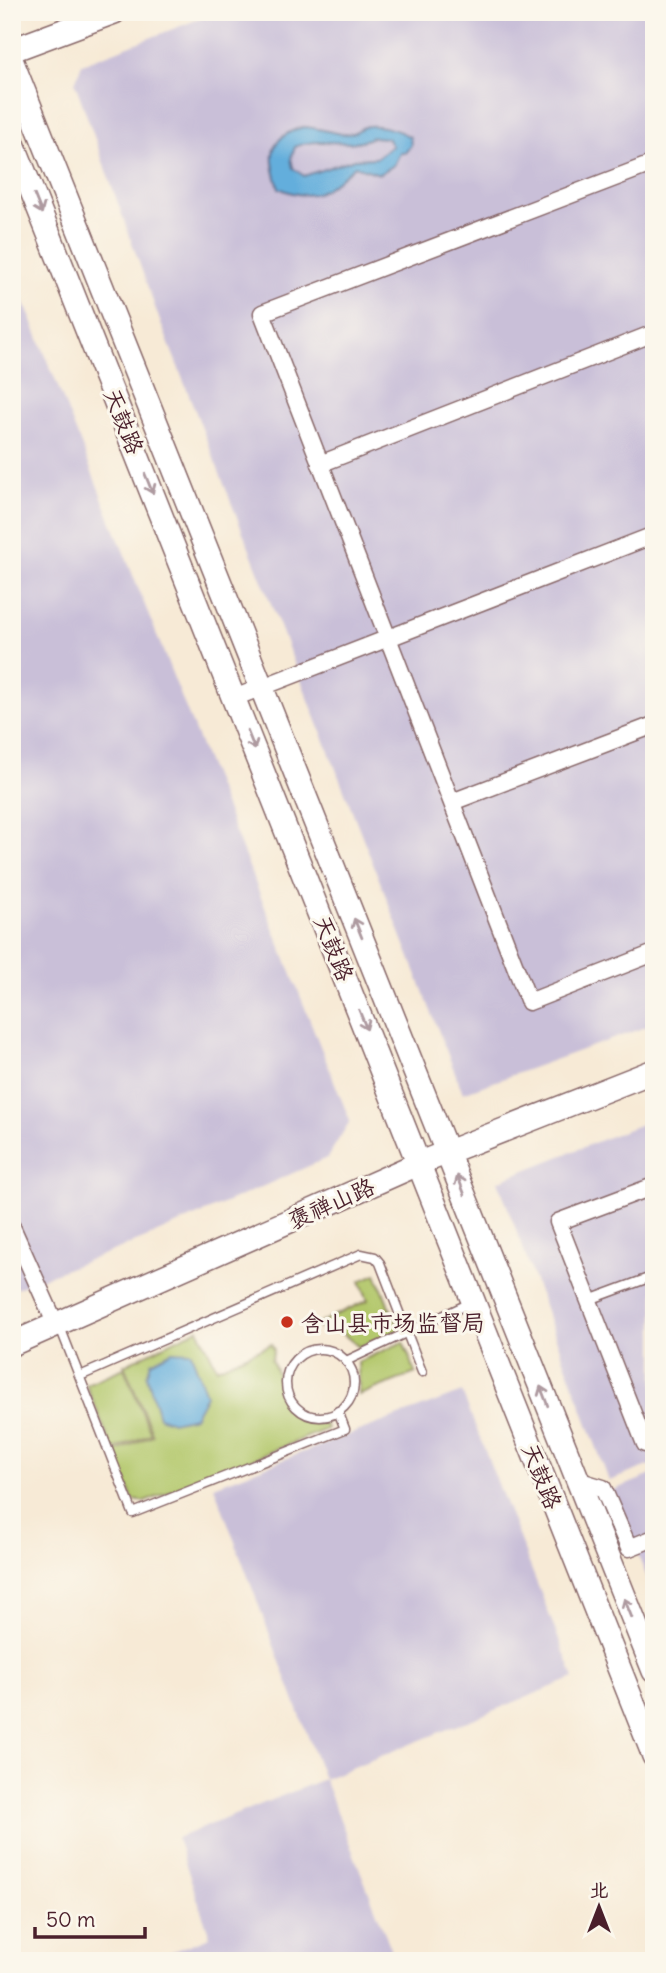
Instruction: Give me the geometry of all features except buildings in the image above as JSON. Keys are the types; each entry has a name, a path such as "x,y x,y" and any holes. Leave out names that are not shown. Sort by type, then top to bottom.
{"main road":[{"path":"12,50 114,12"},
{"name":"天鼓路","path":"12,62 654,1671"},
{"name":"天鼓路","path":"12,141 654,1756"},
{"name":"褒禅山路","path":"12,1344 448,1151 654,1072"}],"street":[{"path":"654,163 262,313 529,1002 654,953"},
{"path":"320,464 654,333"},
{"path":"234,698 654,536"},
{"path":"452,803 654,725"},
{"path":"645,1444 558,1222 654,1186"},
{"path":"12,1227 57,1325"},
{"path":"577,1480 603,1488 629,1548 654,1538"}],"lane":[{"path":"80,1376 361,1254 375,1257 380,1263 422,1372"},
{"path":"589,1300 654,1276"},
{"path":"346,1361 473,1302"},
{"path":"57,1325 80,1376 133,1513 345,1429 338,1411"},
{"path":"316,1349 338,1354 346,1361 354,1382 352,1393 338,1411 328,1415 306,1413 290,1399 286,1378 296,1359 316,1349"}],"shaded area":[{"path":"217,12 654,12 654,1024 463,1093 160,321 75,83 82,64"},
{"path":"12,271 350,1121 327,1158 146,1238 12,1290"},
{"path":"654,1119 654,1464 609,1481 498,1181"},
{"path":"462,1392 574,1678 324,1779 214,1486"},
{"path":"654,1474 654,1594 611,1491"},
{"path":"324,1779 396,1961 147,1961 210,1937 177,1838"}],"green space":[{"path":"376,1274 399,1330 359,1347 342,1333 319,1328 317,1324 368,1300 360,1281"},
{"path":"198,1329 217,1368 271,1344 274,1350 271,1360 291,1412 298,1419 309,1423 325,1423 327,1429 145,1502 133,1500 115,1452 153,1435 124,1365"},
{"path":"403,1342 416,1373 359,1395 358,1362"},
{"path":"124,1368 151,1434 113,1450 86,1384"}],"water":[{"path":"367,126 380,126 410,137 411,145 405,153 400,153 394,165 379,174 355,166 320,192 303,195 279,188 273,167 277,143 291,131 303,127 350,134","holes":["387,138 392,146 376,158 354,159 304,176 293,168 291,158 295,147 304,144"]},
{"path":"172,1351 191,1352 206,1395 194,1417 172,1422 159,1417 147,1376 151,1362"}],"place":[{"name":"含山县市场监督局","path":"287,1322"}]}
